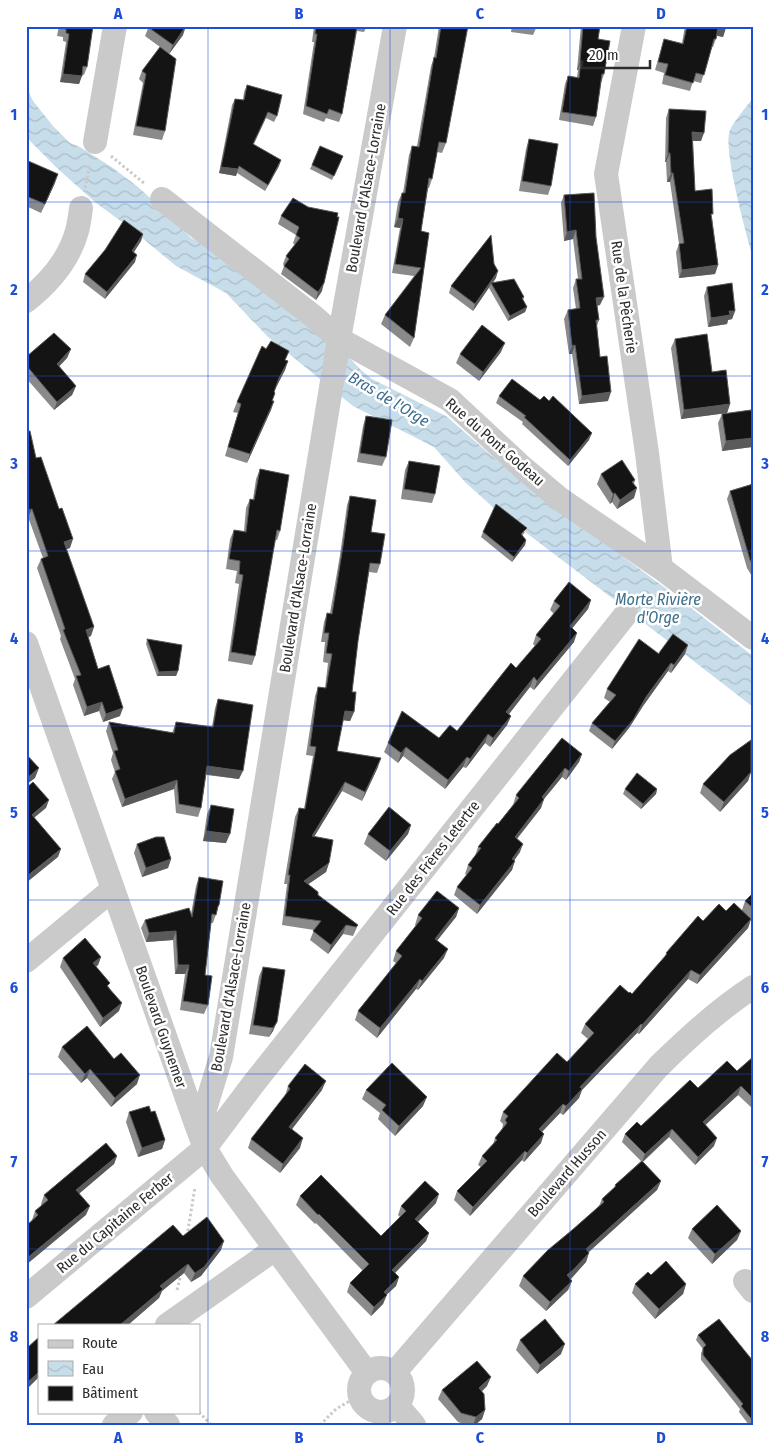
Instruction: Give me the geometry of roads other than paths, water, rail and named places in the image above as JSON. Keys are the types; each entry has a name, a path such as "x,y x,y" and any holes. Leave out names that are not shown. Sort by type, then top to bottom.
{"street":[{"path":"93,152 115,26"},
{"name":"Boulevard d'Alsace-Lorraine","path":"205,1148 202,1119 221,1057 339,339 394,26"},
{"name":"Rue de la Pêcherie","path":"634,26 606,174 647,453 661,568"},
{"name":"Rue du Pont Godeau","path":"162,199 339,339 450,400 560,499 661,568 753,638"},
{"path":"26,301 42,289 63,262 77,232 83,201"},
{"name":"Rue des Frères Letertre","path":"205,1148 626,614"},
{"name":"Boulevard Guynemer","path":"26,643 205,1148 213,1163 367,1373"},
{"path":"26,961 112,889"},
{"name":"Boulevard Husson","path":"395,1372 659,1066 696,1030 753,987"},
{"name":"Rue du Capitaine Ferber","path":"26,1297 205,1148"},
{"path":"168,1324 275,1249"},
{"path":"381,1368 395,1372 401,1379 403,1388 402,1397 397,1405 391,1410 383,1412 368,1410 359,1388 362,1380 367,1373 381,1368"},
{"path":"397,1405 414,1425"},
{"path":"114,1425 128,1414"},
{"path":"158,1414 168,1425"}],"water":[{"name":"Morte Rivière d'Orge","path":"26,86 33,101 53,126 70,143 80,147 113,168 138,187 191,238 211,247 330,337 372,379 446,416 522,482 668,590 753,656 753,707 496,510 465,482 434,447 353,406 267,336 226,293 176,266 129,227 96,203 57,168 26,136"},
{"path":"753,98 753,259 736,193 728,140 732,126"}],"water label":[{"name":"Bras de l'Orge","path":"389,399"}]}
